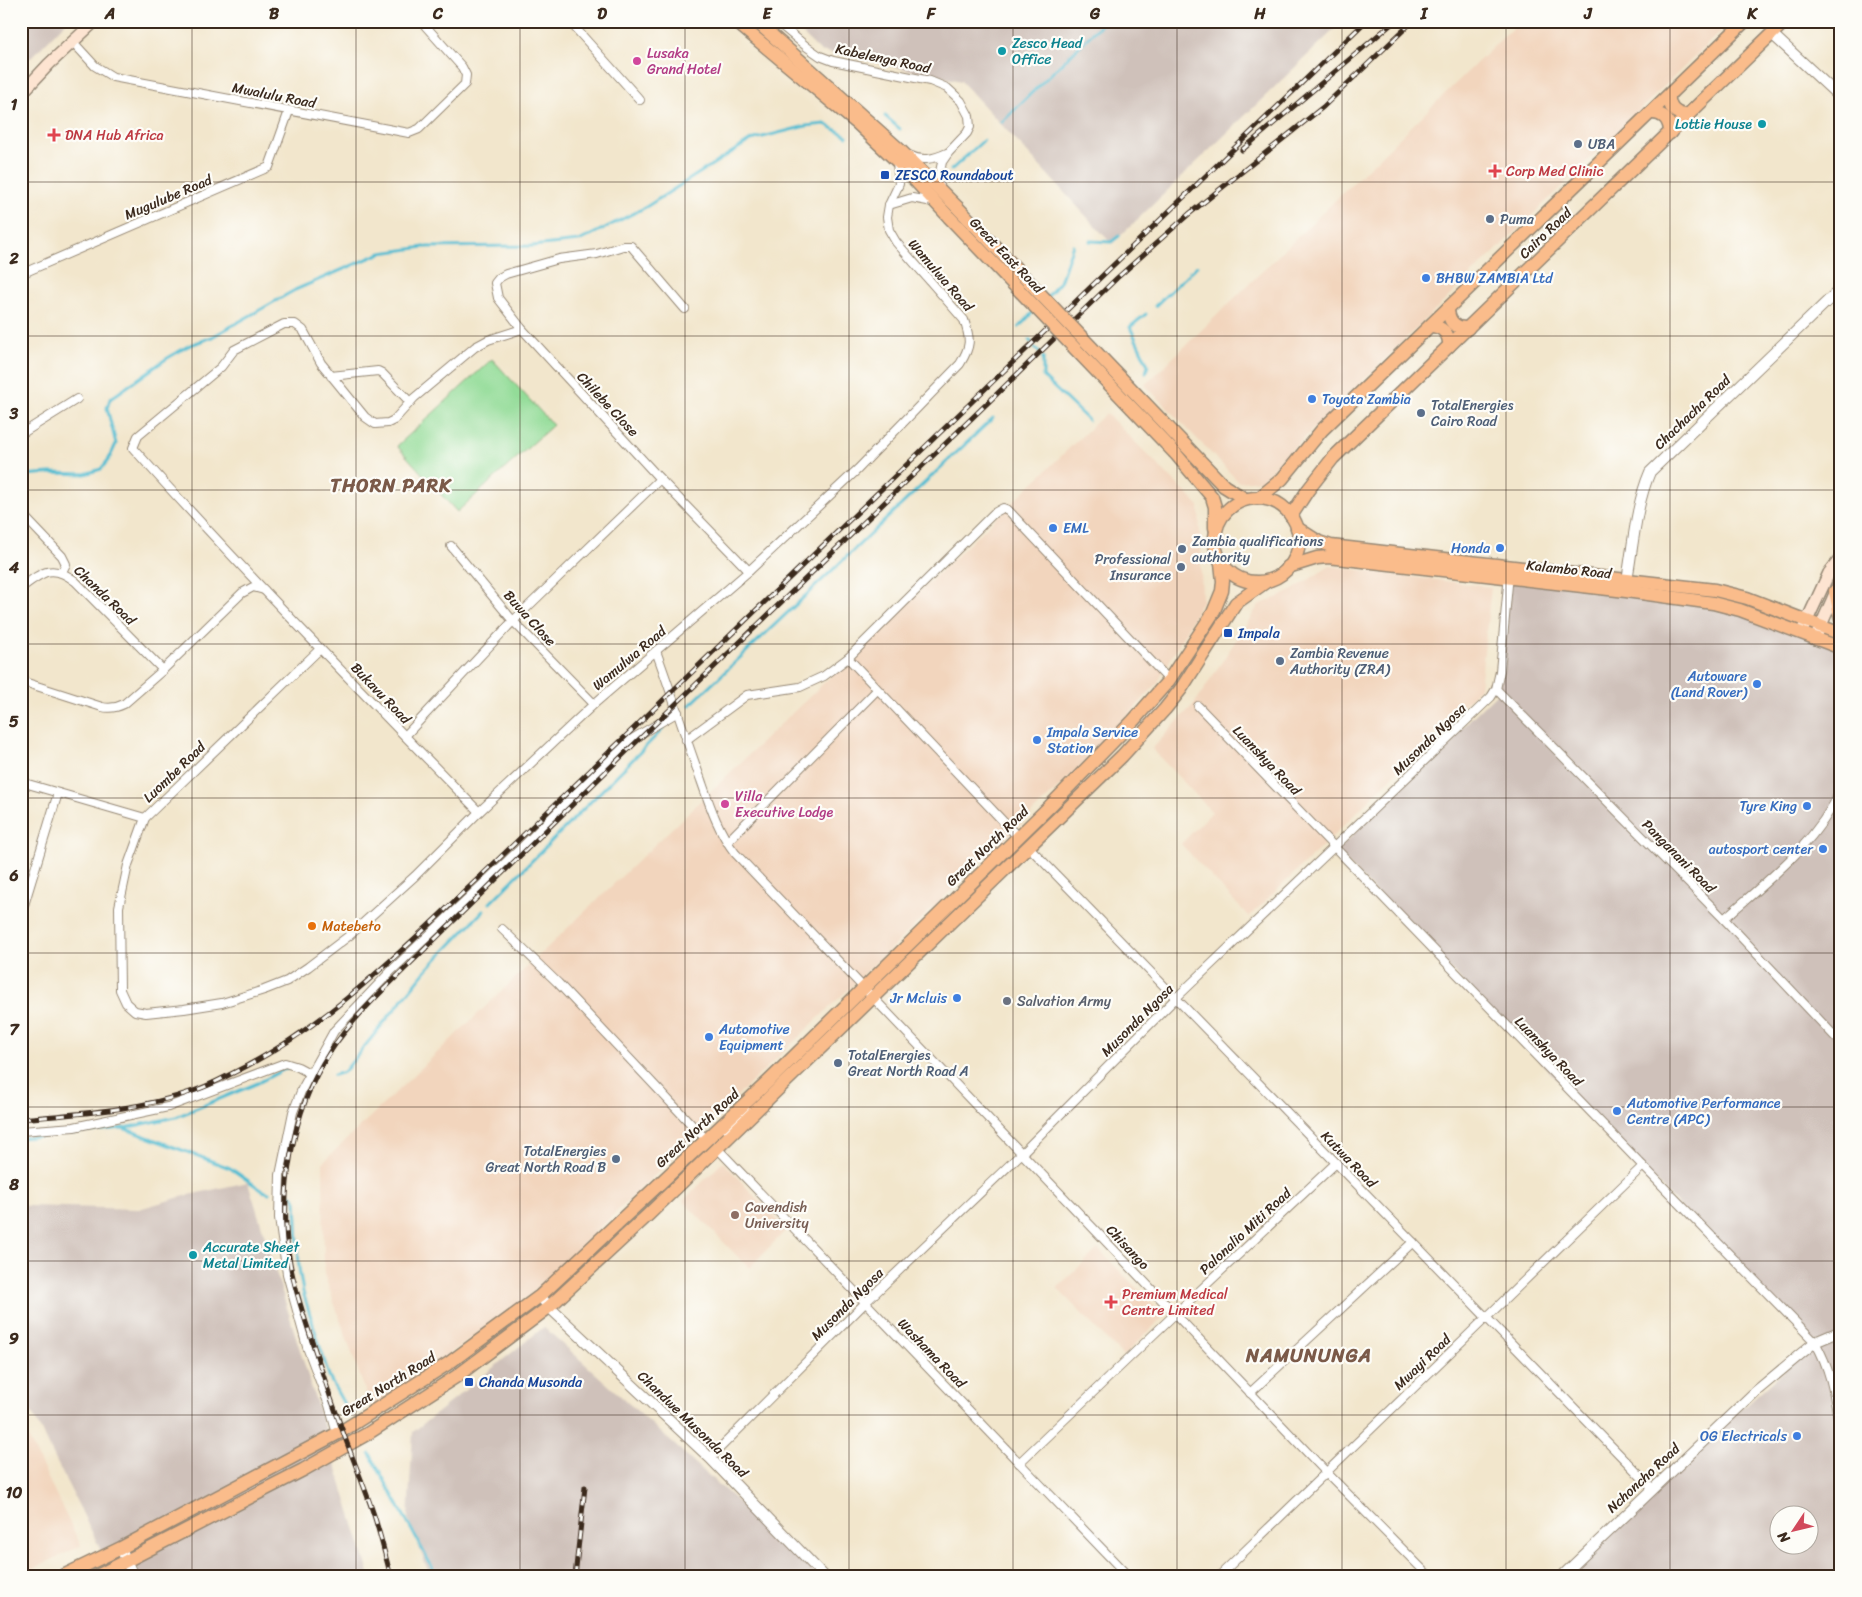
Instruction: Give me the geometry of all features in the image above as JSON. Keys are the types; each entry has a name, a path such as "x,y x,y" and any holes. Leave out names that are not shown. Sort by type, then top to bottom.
{"main road":[{"path":"24,86 95,21"},
{"name":"Great East Road","path":"735,21 768,50 940,189 953,212 1175,453 1214,502 1215,538"},
{"name":"Great East Road","path":"756,21 898,156 936,203 953,212 1224,486 1245,499"},
{"name":"Cairo Road","path":"1259,498 1282,479 1322,430 1745,21"},
{"name":"Cairo Road","path":"1292,516 1308,490 1333,458 1785,21"},
{"path":"1669,95 1669,102 1673,109 1680,114 1688,115"},
{"path":"1650,113 1658,113 1665,117 1669,124 1670,133"},
{"path":"1448,308 1448,316 1452,322 1459,328 1468,328"},
{"path":"1430,326 1444,330 1449,338 1449,346"},
{"path":"1259,498 1278,503 1292,516 1297,528 1299,542 1296,556 1288,567 1267,581 1254,582 1241,579 1230,572 1221,562 1216,550 1215,538 1218,525 1224,514 1233,505 1245,499 1259,498"},
{"name":"Kalambo Road","path":"1297,528 1320,542 1331,546 1509,572"},
{"name":"Kalambo Road","path":"1288,567 1317,558 1328,557 1509,572 1626,585 1715,590 1747,598 1841,634"},
{"path":"1802,633 1829,572 1841,558"},
{"name":"Great North Road","path":"63,1576 121,1548 337,1434 449,1363 540,1296 706,1140 863,988 1018,837 1133,721 1169,680 1216,606 1222,591 1221,562"},
{"name":"Great North Road","path":"97,1576 303,1470 367,1434 464,1370 550,1307 1029,847 1148,728 1192,673 1236,603 1267,581"},
{"name":"Kalambo Road","path":"1626,585 1740,610 1841,648"},
{"path":"1838,585 1841,620"},
{"path":"1815,638 1838,585"}],"street":[{"name":"Mwalulu Road","path":"73,42 95,66 113,77 409,133 419,129 465,84 466,75 462,67 421,21"},
{"path":"569,21 640,100"},
{"name":"Kabelenga Road","path":"776,21 820,56 833,61 930,81 947,88 961,101 969,116 970,127 967,133 949,152 940,167 940,189"},
{"path":"1772,34 1841,98"},
{"name":"Mugulube Road","path":"21,274 269,167 289,111"},
{"name":"Kabelenga Road","path":"898,156 922,160 933,159 949,152"},
{"name":"Wamulwa Road","path":"130,1008 139,1013 146,1013 222,1003 264,990 287,980 308,967 350,935 416,876 479,812 594,704 749,571 858,469 960,364 970,345 969,334 964,320 892,236 888,224 889,205 898,184 898,156"},
{"path":"889,205 912,198 936,203"},
{"name":"Chilebe Close","path":"685,309 631,246 623,246 597,254 559,259 506,274 498,278 495,283 498,298 522,329 660,479 749,571"},
{"name":"Chachacha Road","path":"1626,585 1644,485 1650,472 1841,288"},
{"name":"Bukavu Road","path":"331,376 318,358 304,330 290,324 278,326 234,350 221,368 138,436 134,448 196,518 320,649 479,812"},
{"path":"331,376 365,417 375,424 388,423 394,420 410,402 481,342 522,329"},
{"path":"331,376 378,371 410,402"},
{"path":"21,434 76,399"},
{"path":"405,736 514,621 660,479"},
{"path":"686,740 747,695 800,687 824,676 848,658 994,513 1004,508 1008,510 1169,680"},
{"path":"21,513 62,556 66,564 62,572"},
{"name":"Buwa Close","path":"451,546 514,621 594,704"},
{"name":"Chanda Road","path":"21,588 44,572 55,570 62,572 75,581 163,670"},
{"path":"1496,690 1500,671 1509,572"},
{"path":"21,681 112,709 124,704 163,670 247,589 258,587 266,591"},
{"name":"Luombe Road","path":"130,1008 120,990 119,907 128,865 145,818 320,649"},
{"name":"Chisango","path":"656,651 686,740 718,825 735,853 1174,1314 1429,1576"},
{"path":"848,658 1018,837"},
{"path":"727,842 877,690"},
{"name":"Musonda Ngosa","path":"710,1458 866,1302 1022,1153 1176,998 1496,690"},
{"name":"Panganani Road","path":"1496,690 1724,919 1841,1043"},
{"name":"Luanshya Road","path":"1198,706 1815,1342 1831,1376 1841,1436"},
{"path":"337,1434 329,1405 307,1347 287,1274 279,1218 280,1175 292,1121 302,1089 334,1031 392,970 518,851 627,742 678,712"},
{"path":"21,782 145,818"},
{"path":"1724,919 1805,846 1826,818 1841,790"},
{"path":"21,915 58,793"},
{"name":"Kutwa Road","path":"1029,847 1652,1488"},
{"path":"502,929 558,983 706,1140 716,1137 745,1113 759,1108"},
{"path":"21,1131 74,1127 168,1107 285,1063 311,1074"},
{"name":"Washama Road","path":"717,1148 1128,1576"},
{"name":"Palonalio Miti Road","path":"1019,1463 1174,1314 1336,1163"},
{"name":"Mwayi Road","path":"1219,1576 1643,1166"},
{"path":"1250,1393 1413,1242"},
{"name":"Chandwe Musonda Road","path":"540,1296 710,1458 824,1576"},
{"name":"Nchoncho Road","path":"1562,1576 1652,1488 1756,1392 1815,1342 1841,1331"},
{"path":"121,1548 133,1576"}],"shaded area":[{"path":"21,21 67,21 31,58 21,58"},
{"path":"789,21 1343,21 1112,244 961,81 820,51"},
{"path":"1520,21 1731,21 1261,480 1239,482 1145,385"},
{"path":"1106,413 1199,506 1202,601 1157,684 1086,761 528,1297 372,1410 324,1274 323,1162"},
{"path":"1330,566 1491,587 1480,688 1335,834 1249,917 1181,844 1212,812 1152,749 1195,703 1259,605 1288,593"},
{"path":"1505,570 1713,594 1841,650 1841,1576 1558,1576 1813,1344 1336,851 1498,692"},
{"name":"Cavendish University","path":"723,1162 786,1230 749,1268 683,1201"},
{"path":"248,1182 370,1576 112,1576 96,1540 21,1391 21,1205 139,1209 184,1196"},
{"name":"Premium Medical Centre Limited","path":"1098,1249 1164,1316 1123,1356 1057,1288"},
{"path":"544,1327 820,1576 430,1576 408,1518 413,1432"},
{"path":"21,1423 81,1546 21,1574"}],"green space":[{"path":"492,359 553,425 457,512 397,446"}],"waterway":[{"path":"1002,122 1105,21"},
{"path":"885,116 900,129"},
{"path":"21,478 24,475 50,473 85,474 101,469 109,459 116,444 107,408 110,399 166,359 188,346 212,337 295,290 381,253 424,247 532,246 579,241 646,207 751,140 806,126 825,124 847,136"},
{"path":"951,170 984,140"},
{"path":"1090,241 1111,242 1119,236"},
{"path":"1047,297 1060,282 1073,245"},
{"path":"1155,306 1197,266"},
{"path":"1019,327 1034,311"},
{"path":"1146,314 1130,327 1148,365 1146,373"},
{"path":"1035,348 1039,352"},
{"path":"1043,357 1043,377 1088,420"},
{"path":"690,705 993,418"},
{"path":"490,903 664,728"},
{"path":"334,1075 344,1072 428,968 484,910"},
{"path":"124,1128 176,1117 258,1083 287,1068"},
{"path":"21,1138 123,1128 230,1168 263,1191 269,1193"},
{"path":"290,1195 296,1201 299,1268 303,1292 330,1379 349,1413"},
{"path":"370,1454 432,1567 435,1576"}],"railway":[{"path":"21,1119 132,1107 175,1097 213,1083 266,1055 300,1033 364,984 482,875 1366,21"},
{"path":"1242,150 1395,21"},
{"path":"391,1576 367,1494 334,1407 300,1305 290,1263 286,1210 291,1154 306,1100 330,1052 341,1036 381,992 626,752 1117,278 1189,214 1323,107 1413,21"},
{"path":"575,1576 585,1487"}],"place":[{"name":"Zesco Head Office","path":"1002,51"},
{"name":"Lusaka Grand Hotel","path":"637,61"},
{"name":"Lottie House","path":"1762,124"},
{"name":"DNA Hub Africa","path":"54,135"},
{"name":"UBA","path":"1578,144"},
{"name":"Corp Med Clinic","path":"1495,171"},
{"name":"ZESCO Roundabout","path":"885,175"},
{"name":"Puma","path":"1490,219"},
{"name":"BHBW ZAMBIA Ltd","path":"1426,278"},
{"name":"Toyota Zambia","path":"1312,399"},
{"name":"TotalEnergies Cairo Road","path":"1421,413"},
{"name":"EML","path":"1053,528"},
{"name":"Honda","path":"1500,548"},
{"name":"Zambia qualifications authority","path":"1182,549"},
{"name":"Professional Insurance","path":"1181,567"},
{"name":"Impala","path":"1228,633"},
{"name":"Zambia Revenue Authority (ZRA)","path":"1280,661"},
{"name":"Autoware (Land Rover)","path":"1757,684"},
{"name":"Impala Service Station","path":"1037,740"},
{"name":"Villa Executive Lodge","path":"725,804"},
{"name":"Tyre King","path":"1807,806"},
{"name":"autosport center","path":"1823,849"},
{"name":"Matebeto","path":"312,926"},
{"name":"Jr Mcluis","path":"957,998"},
{"name":"Salvation Army","path":"1007,1001"},
{"name":"Automotive Equipment","path":"709,1037"},
{"name":"TotalEnergies Great North Road A","path":"838,1063"},
{"name":"Automotive Performance Centre (APC)","path":"1617,1111"},
{"name":"TotalEnergies Great North Road B","path":"616,1159"},
{"name":"Cavendish University","path":"735,1215"},
{"name":"Accurate Sheet Metal Limited","path":"193,1255"},
{"name":"Premium Medical Centre Limited","path":"1111,1302"},
{"name":"Chanda Musonda","path":"469,1382"},
{"name":"OG Electricals","path":"1797,1436"}],"district":[{"name":"THORN PARK","path":"391,485"},
{"name":"NAMUNUNGA","path":"1309,1355"}]}
